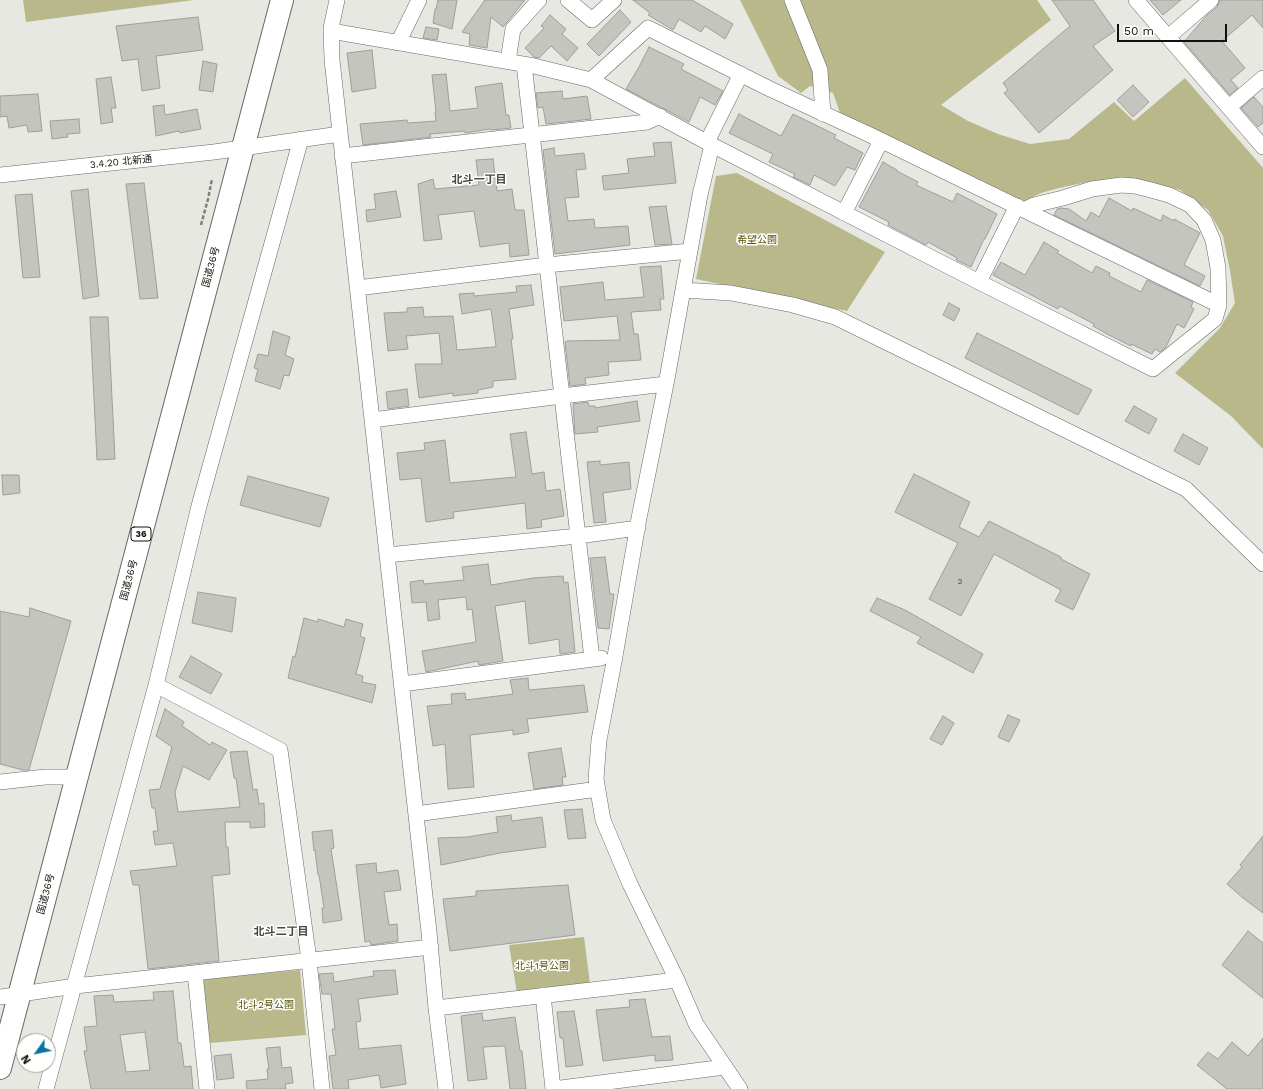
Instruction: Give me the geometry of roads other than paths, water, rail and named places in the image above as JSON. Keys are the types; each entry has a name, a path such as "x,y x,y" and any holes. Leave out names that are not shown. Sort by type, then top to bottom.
{"highway":[{"name":"国道36号","path":"0,1068 10,996 77,777 282,0"}],"street":[{"path":"338,0 331,31 332,60 446,1089"},
{"path":"398,43 419,0"},
{"path":"508,61 513,29 538,0"},
{"path":"568,0 592,20 614,0"},
{"path":"792,0 820,70 823,114"},
{"path":"1136,0 1263,147"},
{"path":"1168,37 1210,0"},
{"path":"591,80 648,28 1219,305"},
{"path":"331,31 524,64 591,80 844,213 979,282 1153,369 1215,319 1219,305 1218,268 1213,240 1204,220 1190,205 1169,195 1135,186 1121,185 1092,189 1021,208 979,282"},
{"path":"524,64 592,659"},
{"path":"740,1089 696,1024 677,980 630,884 603,820 596,779 599,740 666,384 709,143 741,74"},
{"path":"1229,107 1263,78"},
{"path":"342,156 647,122 660,116"},
{"name":"3.4.20 北新通","path":"0,175 206,153 340,134"},
{"path":"46,1089 156,685 199,506 301,139"},
{"path":"844,213 881,141"},
{"path":"357,288 547,265 690,251"},
{"path":"683,290 731,293 793,305 835,317 1186,489 1263,564"},
{"path":"372,420 666,384"},
{"path":"387,555 578,536 638,528"},
{"path":"402,684 615,656"},
{"path":"156,685 280,750 309,960 322,1089"},
{"path":"0,782 45,777 77,777"},
{"path":"416,814 598,788"},
{"path":"10,996 75,986 431,947"},
{"path":"195,973 207,1089"},
{"path":"436,1008 677,980"},
{"path":"543,995 553,1089 725,1067"}],"district":[{"name":"北斗一丁目","path":"479,180"},
{"name":"北斗二丁目","path":"281,932"}],"park label":[{"name":"希望公園","path":"757,240"},
{"name":"北斗1号公園","path":"542,966"},
{"name":"北斗2号公園","path":"266,1005"}]}
